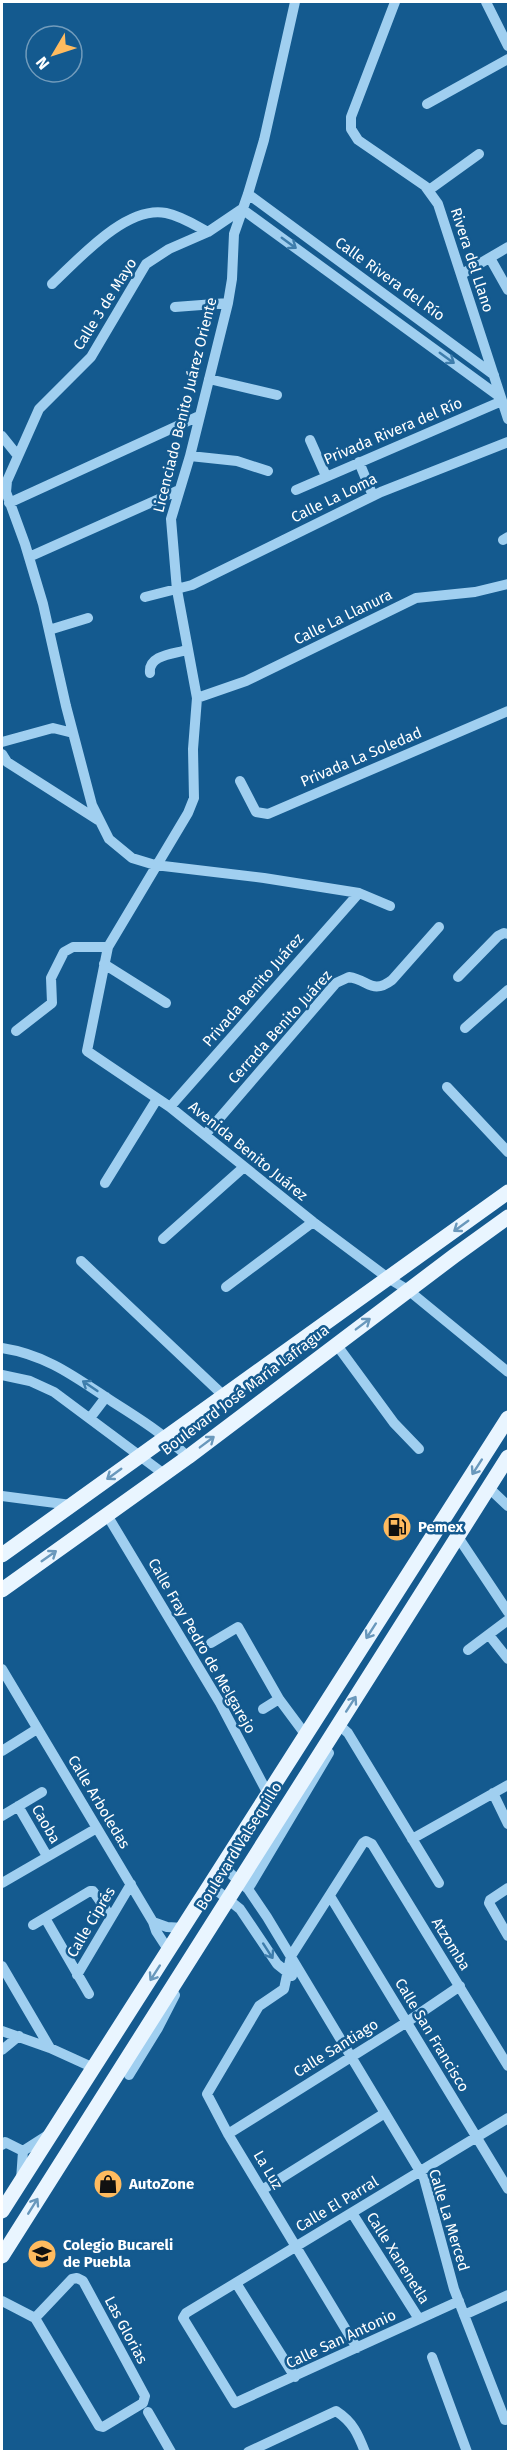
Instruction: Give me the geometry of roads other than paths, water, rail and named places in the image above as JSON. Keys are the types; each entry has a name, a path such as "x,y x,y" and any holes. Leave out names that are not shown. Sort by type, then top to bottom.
{"main road":[{"name":"Boulevard José María Lafragua","path":"2,1555 508,1192"},
{"name":"Boulevard José María Lafragua","path":"2,1590 188,1457 508,1217"},
{"name":"Boulevard Valsequillo","path":"2,2211 508,1418"},
{"name":"Boulevard Valsequillo","path":"2,2256 172,1993 227,1899 243,1885 338,1724 508,1457"}],"street":[{"path":"242,209 264,140 295,2"},
{"path":"395,2 351,117 351,129 358,140 429,190 479,154"},
{"path":"486,2 508,46"},
{"path":"427,104 508,59"},
{"name":"Rivera del Llano","path":"429,190 438,204 494,375"},
{"name":"Calle Rivera del Río","path":"248,194 494,375"},
{"name":"Calle Rivera del Río","path":"242,209 501,399"},
{"name":"Calle 3 de Mayo","path":"242,209 208,232 154,258 140,271 91,357 39,409 6,485 9,503 29,557 92,805 109,839 132,858 155,865 264,878 359,893 390,906"},
{"name":"Licenciado Benito Juárez Oriente","path":"87,1051 108,947 188,813 194,798 193,749 197,698 177,590 170,527 228,303 232,279 234,234 242,209"},
{"path":"52,284 130,218 151,213 167,213 208,232"},
{"path":"309,258 318,245"},
{"path":"462,274 508,247"},
{"path":"490,258 508,290"},
{"path":"175,307 228,303"},
{"path":"398,322 407,310"},
{"path":"494,375 508,419"},
{"path":"209,379 277,395"},
{"name":"Privada Rivera del Río","path":"296,490 501,399"},
{"path":"9,503 199,416"},
{"path":"2,436 18,456"},
{"path":"310,440 326,476"},
{"name":"Calle La Loma","path":"145,597 192,585 373,496 451,462 508,442"},
{"path":"190,456 237,461 268,471"},
{"path":"359,462 373,496"},
{"path":"29,557 179,490"},
{"name":"Calle La Llanura","path":"197,698 246,681 416,598 475,592 508,584"},
{"path":"49,630 88,618"},
{"path":"150,673 150,665 154,660 187,651"},
{"name":"Privada La Soledad","path":"240,781 256,812 268,814 508,711"},
{"path":"2,742 53,728 74,733"},
{"path":"2,754 7,762 98,820"},
{"name":"Privada Benito Juárez","path":"170,1107 359,893"},
{"name":"Cerrada Benito Juárez","path":"205,1136 336,982 349,977 373,987 383,986 392,980 439,927"},
{"path":"458,977 498,936 508,934"},
{"path":"16,1031 52,1003 51,978 64,952 73,947 108,947"},
{"path":"104,964 166,1003"},
{"path":"465,1028 508,990"},
{"name":"Avenida Benito Juárez","path":"87,1051 170,1107 313,1222 388,1278 408,1290 508,1372"},
{"path":"447,1087 508,1152"},
{"path":"105,1183 157,1099"},
{"path":"163,1239 244,1167"},
{"path":"226,1287 313,1222"},
{"path":"81,1261 224,1396"},
{"path":"336,1344 394,1423 418,1449"},
{"path":"2,1348 42,1358 68,1371 167,1436 188,1457"},
{"path":"2,1375 30,1381 54,1392 164,1474"},
{"path":"90,1418 106,1397"},
{"path":"489,1488 508,1506"},
{"path":"2,1496 71,1505"},
{"name":"Calle Fray Pedro de Melgarejo","path":"107,1515 220,1703 268,1794"},
{"path":"458,1537 506,1604"},
{"path":"468,1650 508,1620"},
{"path":"211,1643 238,1627 255,1669 305,1734"},
{"path":"489,1635 508,1659"},
{"name":"Calle Arboledas","path":"2,1669 169,1951"},
{"path":"262,1709 279,1699"},
{"path":"338,1724 348,1733 439,1883"},
{"path":"2,1751 37,1729"},
{"path":"243,1885 331,1749"},
{"path":"412,1839 508,1785"},
{"path":"2,1816 42,1791"},
{"path":"493,1793 508,1824"},
{"name":"Caoba","path":"18,1806 47,1857"},
{"path":"2,1883 97,1828"},
{"name":"Atzomba","path":"330,1896 363,1843 366,1841 372,1844 508,2066"},
{"name":"Calle La Merced","path":"222,1866 243,1885 291,1956 424,2178 459,2301 505,2420"},
{"name":"Calle Ciprés","path":"77,1975 131,1884"},
{"path":"210,1885 240,1909 277,1964 288,1975 304,1980"},
{"path":"508,1888 489,1903 508,1936"},
{"path":"33,1925 90,1891 93,1891 111,1917"},
{"path":"288,1975 291,1956 330,1896"},
{"name":"Calle San Francisco","path":"330,1896 508,2189"},
{"path":"45,1918 88,1994"},
{"path":"153,1922 167,1927 184,1928"},
{"path":"2,1966 51,2048"},
{"name":"La Luz","path":"288,1975 284,1989 259,2006 208,2090 208,2097 357,2348"},
{"name":"Calle Santiago","path":"228,2134 407,2022 460,1986"},
{"path":"129,2076 158,2028 172,1993"},
{"path":"2,2031 51,2048 94,2068"},
{"path":"2,2050 20,2036"},
{"path":"262,2190 385,2113"},
{"name":"Calle El Parral","path":"235,2403 183,2318 186,2313 508,2118"},
{"path":"23,2151 51,2133"},
{"path":"2,2145 5,2142 23,2151"},
{"path":"21,2181 23,2151"},
{"name":"Calle Xanenetla","path":"352,2213 419,2319"},
{"name":"Las Glorias","path":"77,2278 83,2281 145,2400 103,2427 96,2424 35,2318 72,2279 77,2278"},
{"path":"236,2283 295,2376"},
{"path":"464,2315 508,2295"},
{"path":"2,2301 35,2318"},
{"name":"Calle San Antonio","path":"235,2403 459,2301"},
{"path":"432,2357 467,2451"},
{"path":"248,2451 336,2411 357,2430 365,2451"},
{"path":"148,2412 171,2451"}],"place":[{"name":"Pemex","path":"397,1527"},
{"name":"AutoZone","path":"108,2184"},
{"name":"Colegio Bucareli de Puebla","path":"42,2254"}]}
